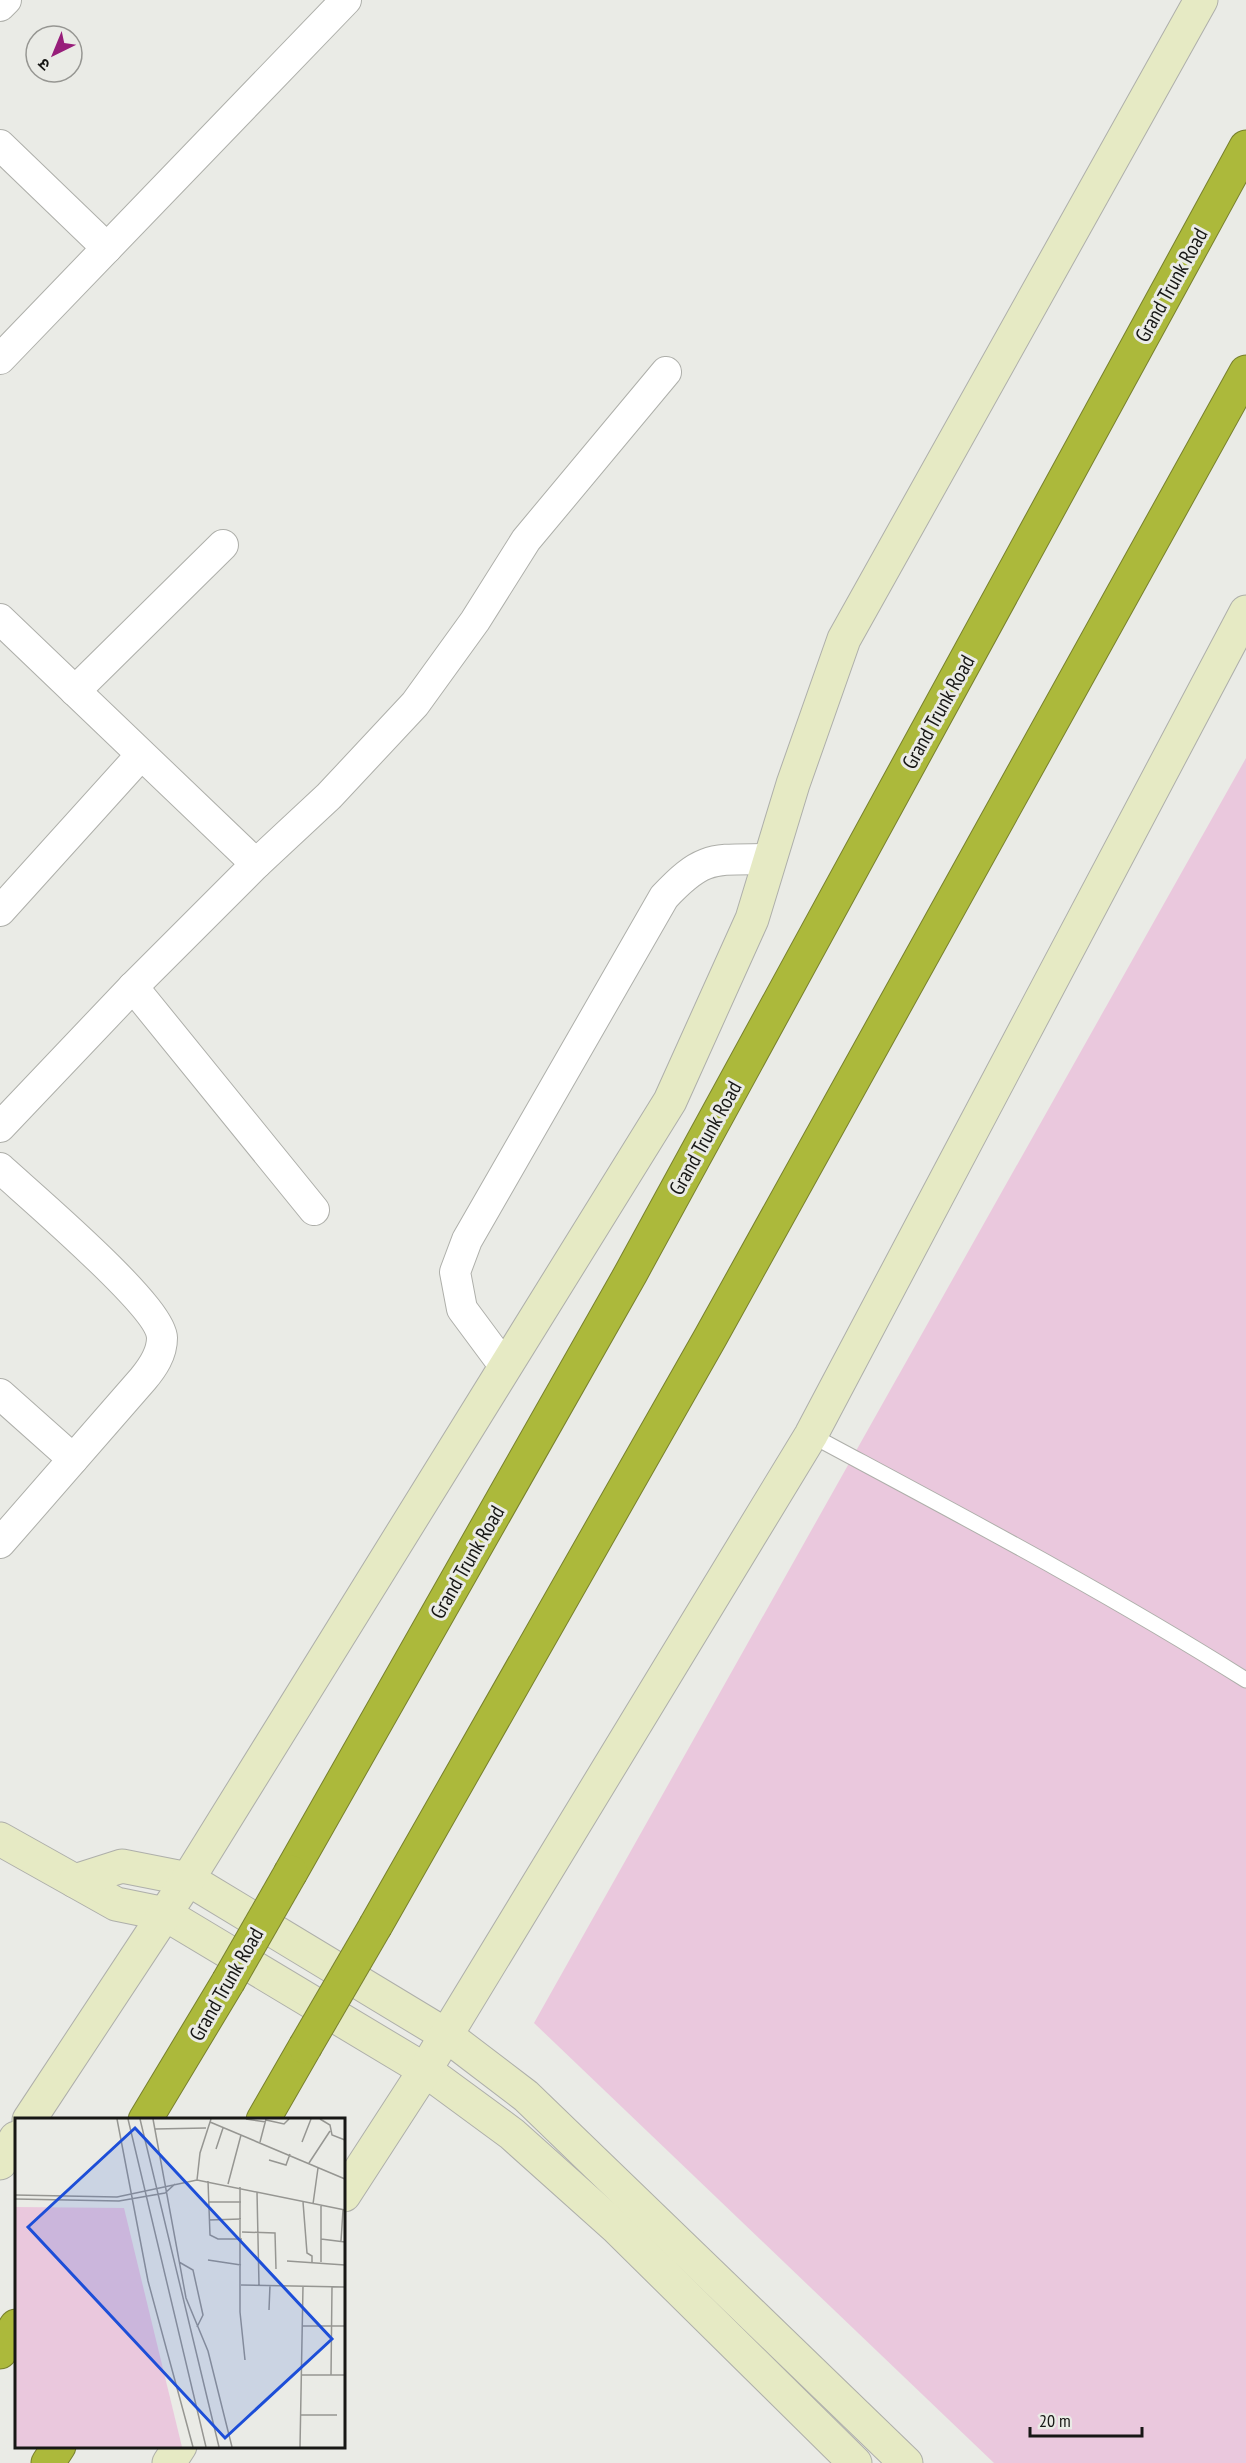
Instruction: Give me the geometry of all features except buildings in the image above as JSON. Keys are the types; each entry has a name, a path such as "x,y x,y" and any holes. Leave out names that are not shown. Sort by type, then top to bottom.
{"highway":[{"name":"Grand Trunk Road","path":"146,2118 228,1982 631,1273 1246,147"},
{"path":"264,2118 716,1328 1246,372"},
{"path":"0,2352 15,2328"},
{"path":"48,2463 58,2448"}],"main road":[{"path":"30,2118 188,1879 670,1101 752,919 793,784 844,639 1201,0"},
{"path":"345,2193 425,2070 811,1435 1246,612"},
{"path":"0,1839 116,1904 165,1914 425,2070 512,2134 617,2228 855,2463"},
{"path":"75,1881 122,1866 188,1879 446,2035 526,2096 906,2463"},
{"path":"0,2163 15,2140"},
{"path":"169,2463 179,2448"}],"street":[{"path":"0,6 6,0"},
{"path":"0,359 346,0"},
{"path":"0,145 107,248"},
{"path":"0,1127 133,987 256,864 329,796 415,704 475,621 526,540 666,372"},
{"path":"75,691 223,545"},
{"path":"0,619 256,864"},
{"path":"0,911 141,755"},
{"path":"505,1367 462,1309 455,1272 467,1240 664,897 688,872 714,860 770,859"},
{"path":"133,987 314,1210"},
{"path":"0,1168 130,1289 156,1321 162,1337 157,1361 0,1544"},
{"path":"0,1394 73,1459"}],"lane":[{"path":"811,1435 1024,1550 1178,1637 1246,1680"}],"shaded area":[{"path":"1246,758 1246,2463 994,2463 534,2023"}]}
